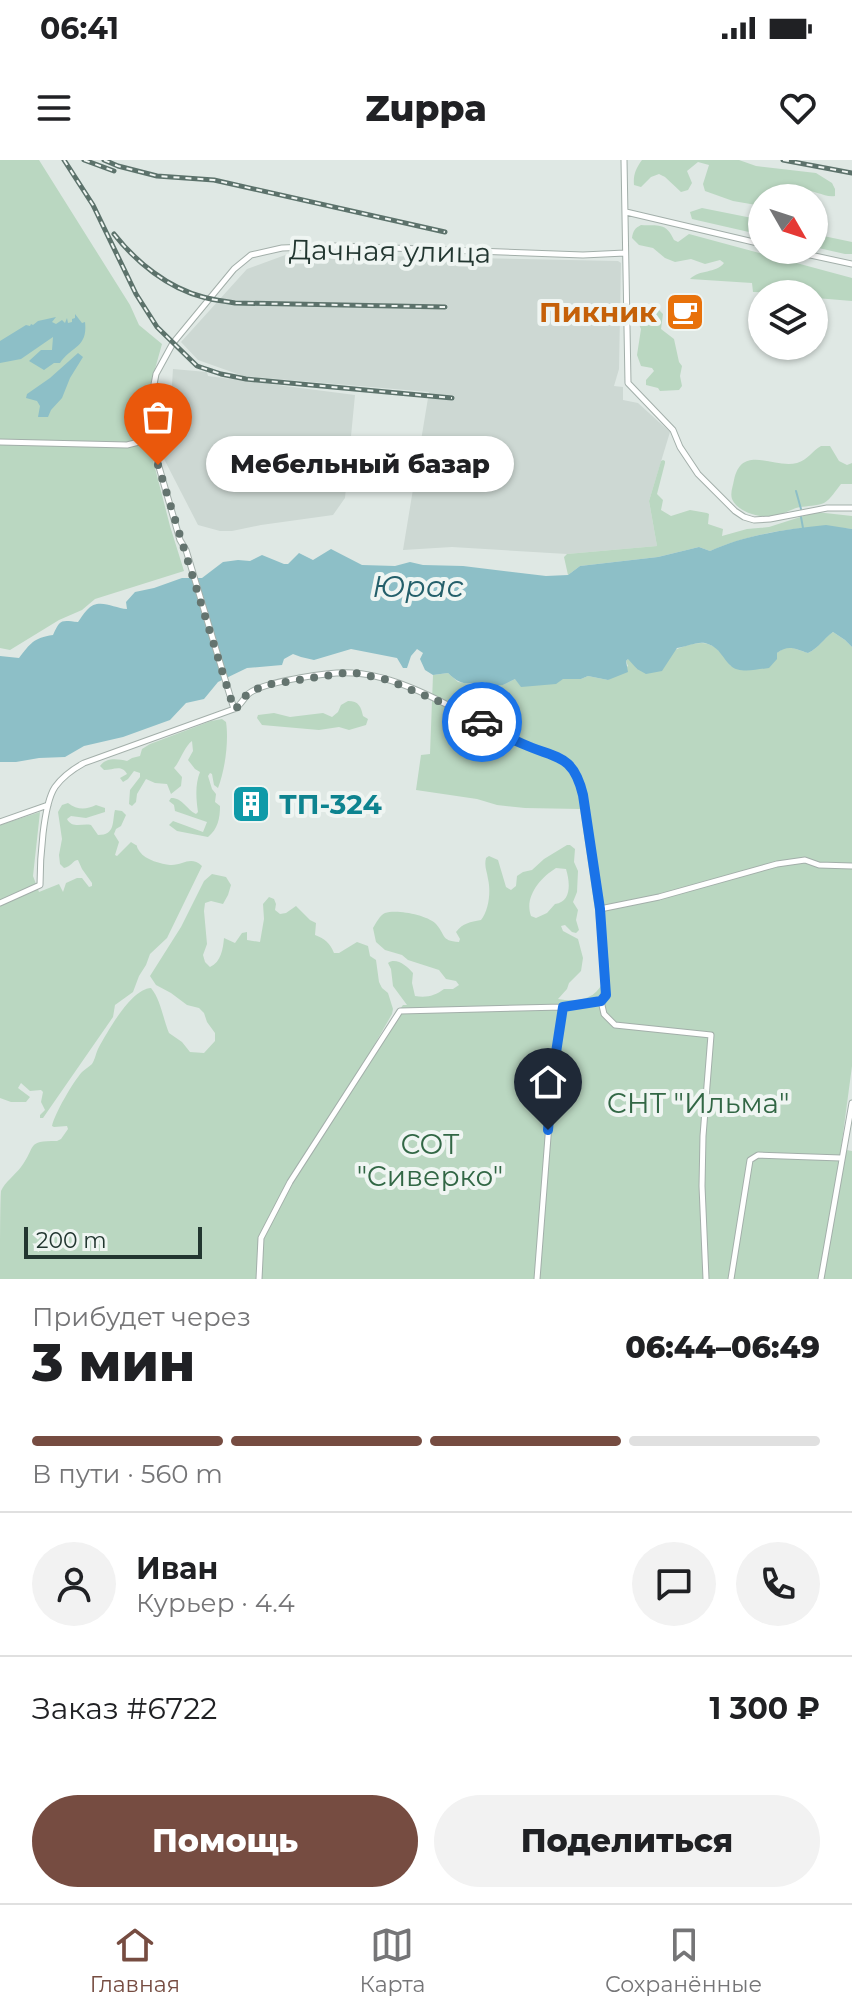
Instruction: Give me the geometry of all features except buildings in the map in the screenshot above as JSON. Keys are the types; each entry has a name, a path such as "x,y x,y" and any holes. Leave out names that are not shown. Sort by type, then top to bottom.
{"street":[{"path":"624,160 628,383 673,430 698,474 744,517 770,519 827,508 852,508"},
{"path":"626,212 748,241"},
{"name":"Дачная улица","path":"234,709 151,439 152,395 156,374 166,353 234,269 251,255 282,248 336,246 583,255 625,253"},
{"path":"828,259 852,264"},
{"path":"0,442 127,445 151,439"},
{"path":"0,903 40,885 48,805 54,789 71,770 234,709 247,694 265,685 351,672 372,675 457,709 524,745 562,758 569,764 579,780 600,909 606,995 601,1001 563,1007 400,1011 283,1196 261,1238 259,1279"},
{"path":"0,822 48,805"},
{"path":"600,909 659,897 777,864 805,860 819,865 852,866"},
{"path":"601,1001 604,1014 615,1025 711,1035 703,1136 706,1279"},
{"path":"537,1279 553,1072 563,1007"},
{"path":"821,1279 852,1103"},
{"path":"844,1146 852,1147"},
{"path":"731,1279 750,1160 758,1155 841,1158"}],"shaded area":[{"path":"288,254 621,263 619,369 614,386 623,387 623,400 638,403 670,432 649,501 657,546 567,554 452,547 403,550 429,392 243,376 198,360 181,342 247,269"},
{"path":"173,369 355,395 345,498 333,515 232,531 198,525 163,457"}],"green space":[{"path":"0,160 39,160 130,305 139,325 162,344 148,394 146,433 184,571 95,599 82,610 59,620 10,650 0,648"},
{"path":"642,160 739,160 756,166 816,173 832,183 835,196 828,195 828,184 748,184 748,204 705,191 703,184 709,165 698,162 687,171 692,183 688,190 681,192 659,174 641,187 634,185 635,172"},
{"path":"702,208 748,217 748,232 692,219 690,212"},
{"path":"641,225 657,225 665,228 678,242 689,234 748,250 748,264 800,264 852,278 852,301 828,299 828,280 748,280 748,283 690,279 724,263 720,260 705,264 691,259 675,262 653,248 639,245 632,238"},
{"path":"828,237 852,242 852,254 828,250"},
{"path":"641,305 656,307 663,314 661,329 674,339 682,366 682,386 679,390 660,391 646,385 646,380 654,371 641,366 637,355 641,329 634,313"},
{"path":"821,446 830,446 839,461 847,465 852,463 852,484 841,484 824,503 776,516 751,514 735,504 731,497 734,480 744,463 760,460 797,463"},
{"path":"663,460 665,463 657,494 663,500 661,510 671,516 690,510 707,513 708,524 723,529 722,536 769,527 816,512 852,516 852,529 817,527 780,531 743,539 710,551 699,547 658,557 580,566 568,575 564,557 567,554 657,546 649,501"},
{"path":"833,632 852,647 852,1066 841,1149 852,1151 852,1279 0,1279 1,1191 26,1160 33,1146 40,1142 57,1141 68,1129 67,1126 52,1126 57,1113 78,1077 92,1064 108,1031 128,1003 143,990 151,988 160,1004 169,1033 190,1052 204,1053 215,1041 215,1033 199,1008 187,1005 156,985 150,976 181,927 204,881 212,874 226,877 231,885 223,904 205,903 207,944 203,955 210,967 219,959 224,938 235,943 242,933 247,932 247,940 260,942 263,904 269,897 274,899 275,910 280,914 296,906 316,923 315,935 327,942 334,953 357,942 368,946 370,956 376,960 379,982 388,993 393,1009 372,1049 403,1005 407,1005 393,986 388,963 398,962 413,973 415,996 430,996 459,985 446,979 439,970 385,950 376,942 373,928 381,915 397,912 425,918 435,923 446,938 459,942 456,932 467,923 481,920 486,911 489,889 486,858 489,856 498,860 506,887 511,890 516,886 517,876 570,845 575,849 574,862 578,871 573,902 578,910 576,920 579,930 576,933 565,925 561,926 563,931 578,939 583,958 581,971 558,999 583,999 598,990 602,984 595,910 580,809 497,805 416,790 421,755 430,754 433,675 448,673 458,682 503,685 515,679 581,679 588,676 608,680 628,666 626,661 629,658 637,669 692,644 712,645 731,666 777,653 784,648 808,653","holes":["556,868 566,869 569,885 564,900 547,913 536,918 531,916 530,902 539,883"]},
{"path":"348,701 359,705 363,716 368,719 366,725 349,730 339,727 319,730 262,725 257,718 258,715 274,713 290,717 323,713 332,717"},
{"path":"222,719 226,722 227,746 218,788 214,785 212,774 208,776 216,794 215,802 220,806 220,815 208,837 177,831 169,825 173,821 203,832 207,822 175,811 169,801 175,798 196,814 198,812 196,792 200,772 188,760 193,751 192,741 174,768 182,777 181,786 171,794 167,784 146,779 132,806 129,804 130,790 140,773 134,771 123,782 120,778 127,774 123,769 104,770 100,766 109,760 127,761 140,756 142,749 150,744"},
{"path":"68,803 82,808 96,805 105,808 105,812 86,818 71,816 67,819 75,825 91,825 98,835 108,833 115,810 126,815 114,834 119,842 117,856 131,842 142,855 154,861 175,865 194,861 202,866 167,938 150,954 133,992 115,1005 113,1017 43,1118 40,1118 45,1110 41,1090 30,1091 21,1083 18,1088 30,1097 26,1102 0,1098 0,825 40,812 33,876 39,892 59,884 63,892 66,883 77,878 82,878 89,887 92,883 78,860 64,868 60,864 62,839 58,812 62,805"}],"water":[{"path":"75,314 82,323 85,322 84,337 60,363 54,363 44,370 29,361 41,350 52,350 53,337 21,359 0,363 0,341 38,321 56,317 52,322 56,324 62,320 65,323 67,318 68,323 72,322"},
{"path":"78,353 83,357 62,398 48,417 38,417 40,406 37,401 26,398 27,394"},
{"name":"Юрас","path":"826,525 852,529 852,647 833,632 808,653 785,649 777,653 777,659 769,668 744,670 731,666 712,646 697,643 677,648 662,671 646,674 628,659 628,672 608,680 588,676 563,679 556,684 521,687 515,679 503,685 490,686 485,682 461,682 448,673 433,675 425,670 420,659 423,653 417,649 407,668 403,668 397,658 351,649 314,660 293,654 284,659 282,665 247,668 218,682 204,699 186,703 170,720 123,737 84,746 65,757 0,762 0,656 19,658 33,642 53,635 62,622 78,622 91,606 106,604 127,609 126,602 135,592 182,578 202,578 223,562 250,561 262,555 288,564 299,553 313,560 331,549 362,565 395,566 410,562 546,576 568,575 580,566 658,557 699,547 710,551 766,534"}],"waterway":[{"path":"796,491 801,509"},
{"path":"801,517 803,528"}],"railway":[{"path":"64,160 93,205 136,294 157,327 197,366 246,379 452,398"},
{"path":"84,160 114,171"},
{"path":"104,160 157,176 214,180 445,232"},
{"path":"783,160 852,173"},
{"path":"114,234 143,264 165,280 190,293 211,299 235,303 445,307"}],"way so far":[{"path":"158,465 234,709 247,694 265,685 351,672 388,680 482,722"}],"place":[{"name":"Пикник","path":"685,312"},
{"name":"Мебельный базар","path":"158,465"},
{"name":"ТП-324","path":"251,804"}],"route":[{"path":"482,722 524,745 562,758 579,780 583,795 600,909 606,995 601,1001 563,1007 548,1130"}],"park label":[{"name":"СНТ \"Ильма\"","path":"698,1103"},
{"name":"СОТ \"Сиверко\"","path":"430,1160"}]}
